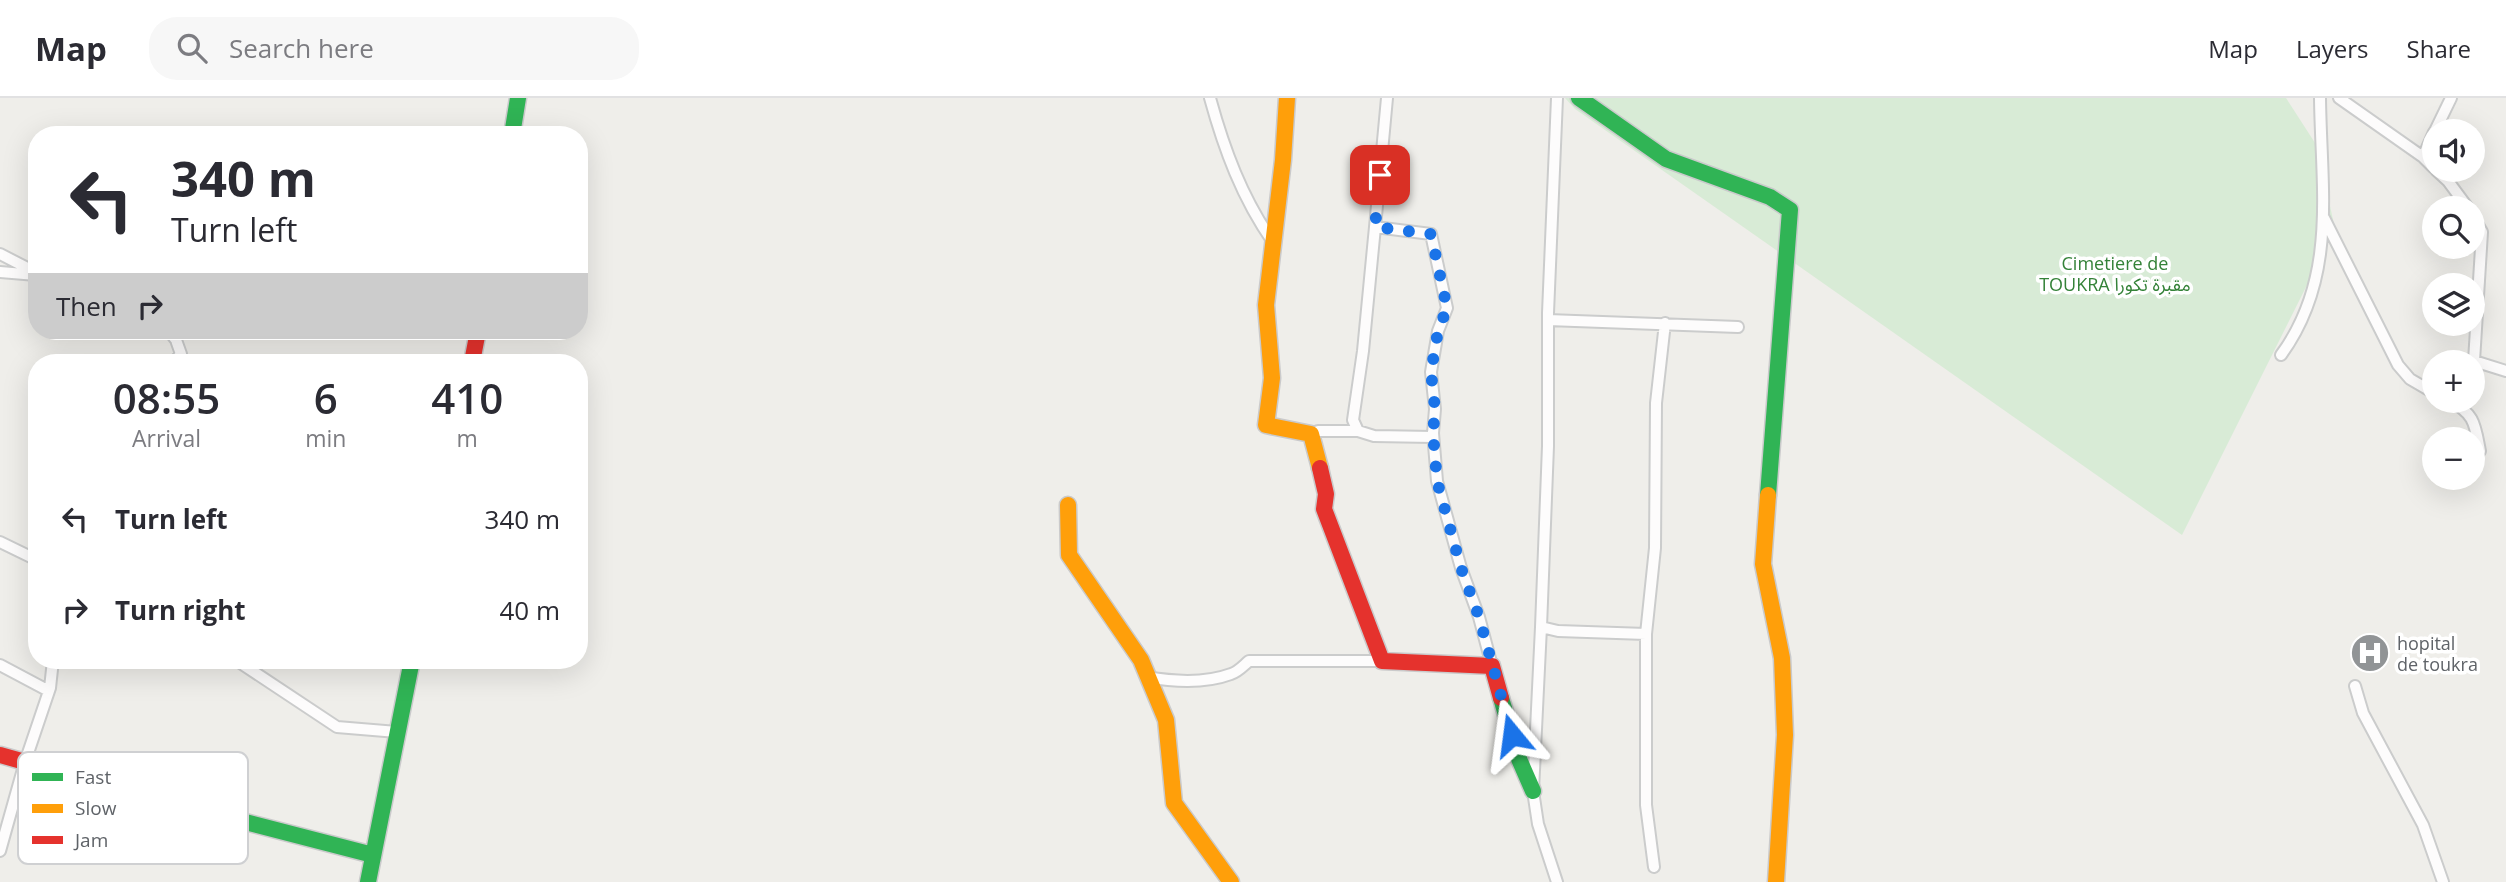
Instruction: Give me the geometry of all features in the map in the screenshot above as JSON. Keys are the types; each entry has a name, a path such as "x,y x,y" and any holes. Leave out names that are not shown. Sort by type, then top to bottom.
{"main road":[{"path":"513,126 518,98"},
{"path":"1287,98 1283,160 1266,305 1272,378 1266,425 1311,434 1326,494 1324,509 1382,661 1492,666 1519,759 1533,791"},
{"path":"1579,98 1666,159 1770,197 1790,210 1763,564 1782,658 1785,735 1776,882"},
{"path":"1068,505 1069,555 1141,660 1166,720 1174,803 1231,882"},
{"path":"368,882 410,669"},
{"path":"0,755 18,760"},
{"path":"248,823 373,855"}],"street":[{"path":"1210,98 1223,147 1259,222 1273,242"},
{"path":"1358,431 1353,420 1363,351 1387,98"},
{"path":"1557,98 1548,320 1548,446 1533,791 1538,824 1557,882"},
{"path":"2280,355 2301,324 2314,290 2320,261 2324,217 2320,98"},
{"path":"2339,98 2422,156"},
{"path":"2441,119 2451,98"},
{"path":"2324,217 2398,365 2410,379 2422,386"},
{"path":"1375,227 1431,234 1447,308 1438,331 1431,372 1437,481 1492,666"},
{"path":"0,254 28,269"},
{"path":"2480,259 2474,361 2506,371"},
{"path":"0,272 28,274"},
{"path":"1548,320 1738,327"},
{"path":"1654,867 1646,804 1646,634 1656,548 1656,403 1665,323"},
{"path":"1311,434 1318,431 1358,431 1374,436 1433,437"},
{"path":"0,542 28,556"},
{"path":"1541,627 1558,631 1646,634"},
{"path":"1147,677 1178,682 1205,680 1233,674 1249,661 1382,661"},
{"path":"0,665 49,691"},
{"path":"28,752 49,691 52,669"},
{"path":"250,669 337,727 397,732"},
{"path":"2355,686 2363,713 2423,825 2443,882"},
{"path":"0,850 18,787"}],"green space":[{"name":"Cimetiere de TOUKRA مقبرة تكورا","path":"1565,98 2286,98 2317,146 2335,229 2182,535 1575,109"}],"traffic: fast":[{"path":"513,126 518,98"},
{"path":"1579,98 1666,159 1770,197 1790,210 1768,495"},
{"path":"368,882 410,669"},
{"path":"1501,698 1519,759 1533,791"},
{"path":"248,823 373,855"}],"traffic: slow":[{"path":"1287,98 1283,160 1266,305 1272,378 1266,425 1311,434 1320,468"},
{"path":"1768,495 1763,564 1782,658 1785,735 1776,882"},
{"path":"1068,505 1069,555 1141,660 1166,720 1174,803 1231,882"}],"traffic: jam":[{"path":"474,354 476,340"},
{"path":"1320,468 1326,494 1324,509 1382,661 1492,666 1501,698"},
{"path":"0,755 18,760"}],"place":[{"name":"hopital de toukra","path":"2370,653"}],"route":[{"path":"1380,175 1375,227 1431,234 1447,308 1438,331 1431,372 1437,481 1512,735"}]}
